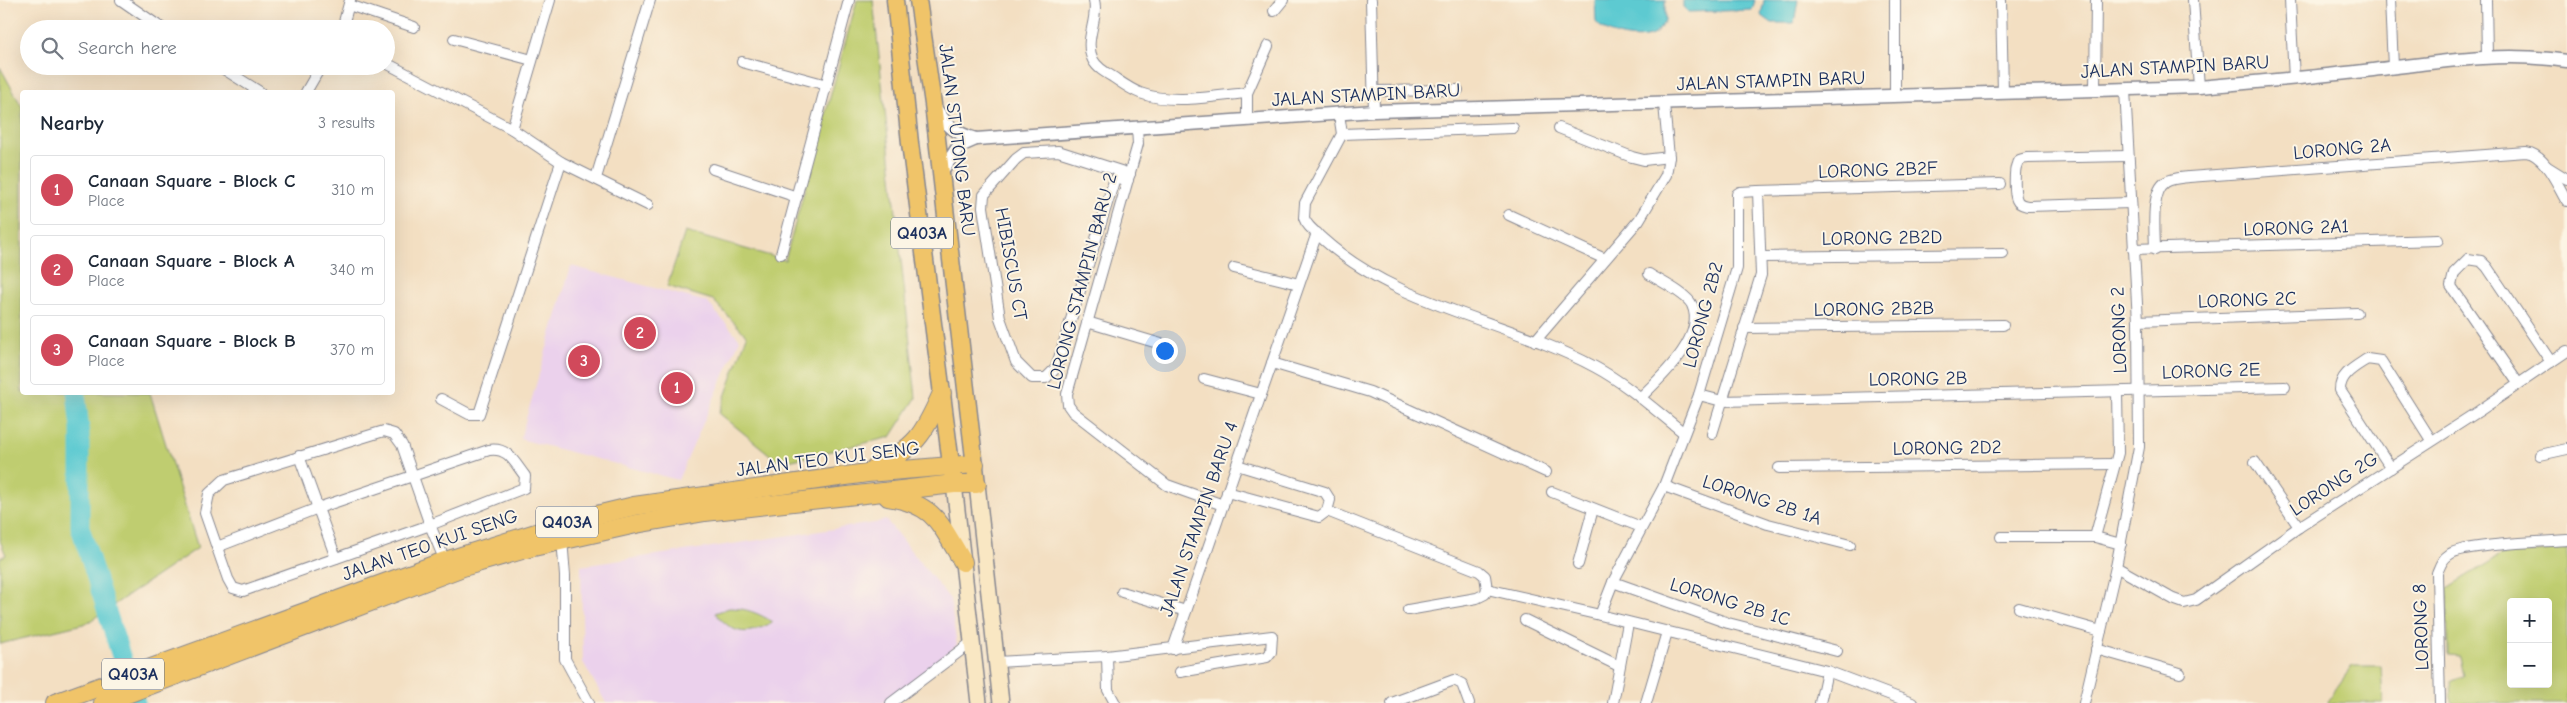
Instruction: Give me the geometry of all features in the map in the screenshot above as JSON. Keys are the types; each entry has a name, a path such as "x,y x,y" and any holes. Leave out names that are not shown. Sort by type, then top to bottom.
{"highway":[{"path":"867,473 898,457 915,443 926,431 942,393"},
{"name":"Q403A","path":"951,466 975,464"},
{"name":"JALAN TEO KUI SENG","path":"103,703 202,658 445,561 550,527 634,506 867,473 951,466"},
{"path":"954,484 977,484"},
{"name":"JALAN TEO KUI SENG","path":"61,701 202,658 463,567 562,539 705,512 954,484"},
{"path":"868,494 910,501 924,507 939,523 962,562"}],"main road":[{"name":"Q403A","path":"895,0 951,466"},
{"name":"JALAN STUTONG BARU","path":"918,0 933,104 977,484"},
{"path":"951,466 979,703"},
{"path":"977,484 1001,703"}],"street":[{"path":"121,0 150,20"},
{"path":"512,129 550,0"},
{"path":"596,178 650,0"},
{"path":"781,254 850,0"},
{"path":"1094,0 1096,8 1090,36 1093,60 1097,66 1129,88 1153,96 1182,98 1247,93"},
{"path":"1274,11 1283,0"},
{"path":"1372,0 1374,112"},
{"path":"1894,0 1895,95"},
{"path":"2000,0 2003,92"},
{"path":"2095,90 2096,0"},
{"path":"2193,0 2199,87"},
{"path":"2290,0 2294,79"},
{"path":"2390,0 2393,67"},
{"path":"2486,0 2487,56"},
{"path":"345,20 350,3 414,27"},
{"path":"454,39 532,60"},
{"path":"1247,120 1247,93 1268,46"},
{"name":"JALAN STAMPIN BARU","path":"933,104 946,126 962,135 976,139 1374,112 2199,87 2294,79 2487,56 2567,61"},
{"path":"742,62 827,85"},
{"path":"395,68 512,129 561,162 648,205"},
{"path":"233,75 257,90"},
{"path":"307,90 316,75"},
{"path":"1374,91 1458,90"},
{"name":"LORONG 2","path":"2084,703 2121,544 2139,447 2138,322 2125,90"},
{"path":"1535,341 1639,220 1653,199 1666,175 1669,157 1664,104"},
{"path":"1339,114 1342,134 1305,203 1304,218 1331,246 1369,273 1432,304 1466,314 1596,367 1640,398 1684,433"},
{"name":"LORONG STAMPIN BARU 2","path":"1137,128 1138,144 1067,394 1068,405 1081,419 1167,485 1223,505"},
{"path":"1342,134 1513,128"},
{"path":"1559,128 1632,157 1644,160 1669,157"},
{"name":"JALAN STAMPIN BARU","path":"940,174 958,147 976,139"},
{"name":"HIBISCUS CT","path":"1058,151 1129,177 1114,180 1056,368 1046,378 1032,378 1016,362 1000,318 983,207 984,195 1016,159 1024,153 1058,151"},
{"name":"LORONG 2A","path":"2155,250 2156,197 2160,188 2167,182 2177,179 2526,152 2536,156 2543,164 2567,201"},
{"path":"2128,156 2027,158 2019,160 2016,165 2017,200 2021,204 2131,203"},
{"path":"441,399 469,414 479,414 561,162"},
{"path":"2543,164 2567,179"},
{"path":"713,169 797,196"},
{"name":"LORONG 2B2F","path":"1758,191 2000,184"},
{"path":"1712,434 1761,275 1758,191"},
{"name":"LORONG 2B2","path":"1600,615 1613,582 1641,526 1664,486 1698,395 1737,268 1737,194 1740,192 1758,191"},
{"path":"1509,216 1605,259"},
{"name":"JALAN STAMPIN BARU 4","path":"1173,649 1317,233"},
{"name":"LORONG 2A1","path":"2133,250 2438,240"},
{"name":"LORONG 2B2D","path":"1761,257 2004,254"},
{"path":"2518,383 2451,286 2454,272 2468,259 2481,261 2487,267 2551,362"},
{"path":"1234,268 1299,284"},
{"path":"1640,398 1686,347 1692,331 1694,314 1687,298 1649,274"},
{"name":"LORONG 2C","path":"2138,322 2357,313"},
{"path":"1087,322 1161,344"},
{"name":"LORONG 2B2B","path":"1744,328 2003,325"},
{"name":"LORONG 2G","path":"2116,567 2173,599 2184,603 2196,600 2299,527 2567,352"},
{"path":"2391,468 2340,390 2340,381 2345,375 2367,359 2381,361 2431,440"},
{"path":"1272,363 1370,392 1546,472"},
{"path":"1204,379 1261,394"},
{"name":"LORONG 2E","path":"2139,391 2284,387"},
{"name":"LORONG 2B","path":"1698,395 1722,401 2139,391"},
{"path":"2096,536 2118,453 2117,392"},
{"path":"217,547 318,508 412,476 500,448 506,451 525,476 524,488 430,525 243,591 233,588 228,579 217,547 206,513 209,494 224,480 384,431 394,434 402,445 412,476 430,525 445,561"},
{"path":"2540,455 2567,449"},
{"path":"299,456 336,558"},
{"path":"2255,462 2299,527"},
{"name":"LORONG 2D2","path":"1779,468 2115,464"},
{"path":"1227,492 1319,517 1327,511 1330,500 1326,492 1236,465"},
{"name":"LORONG 2B 1A","path":"1664,486 1768,524 1850,545"},
{"path":"1552,492 1641,526"},
{"path":"1578,564 1593,509"},
{"path":"1327,511 1479,571 1485,576 1487,589 1485,594 1477,598 1408,610"},
{"path":"2000,537 2096,536 2121,544"},
{"path":"562,539 565,576 565,658 589,703"},
{"name":"LORONG 8","path":"2440,703 2437,574 2441,562 2451,553 2469,548 2567,540"},
{"name":"LORONG 2B 1C","path":"1613,582 1728,623 1837,651"},
{"path":"1487,589 1827,671 1912,703"},
{"path":"1122,592 1186,611"},
{"path":"2019,608 2101,631"},
{"path":"1524,620 1619,666"},
{"path":"1613,703 1628,623"},
{"path":"1646,703 1666,632"},
{"path":"997,662 1107,656 1272,636 1272,652 1268,657 1180,672"},
{"path":"891,703 972,642"},
{"path":"2096,649 2180,674"},
{"path":"1107,656 1108,690 1115,703"},
{"path":"1820,703 1827,671"},
{"path":"1392,703 1454,680 1462,684 1469,703"}],"shaded area":[{"path":"571,266 707,302 740,339 678,480 520,439"},
{"path":"886,520 950,599 957,645 883,703 606,703 583,662 581,566"}],"green space":[{"path":"857,0 873,0 916,398 891,437 780,463 719,413 747,336 713,300 667,286 685,232 785,260"},
{"path":"0,67 20,103 20,395 151,395 198,548 87,623 0,644 0,558 6,555 0,541"},
{"path":"2567,549 2567,703 2452,703 2451,681 2464,677 2460,656 2448,655 2447,588 2501,555"},
{"path":"729,608 752,612 773,622 756,630 735,630 722,621 715,613"},
{"path":"2352,666 2381,666 2383,703 2326,703"}],"water":[{"path":"1595,0 1665,0 1665,20 1656,33 1650,36 1634,38 1616,34 1601,27 1596,22"},
{"path":"1683,0 1755,0 1752,10 1688,12 1683,7"},
{"path":"1764,0 1798,0 1794,23 1772,23 1761,15"}],"waterway":[{"path":"76,395 80,429 80,527 136,703"}],"place":[{"name":"Canaan Square - Block A","path":"640,333"},
{"name":"Canaan Square - Block B","path":"584,361"},
{"name":"Canaan Square - Block C","path":"677,388"}]}
